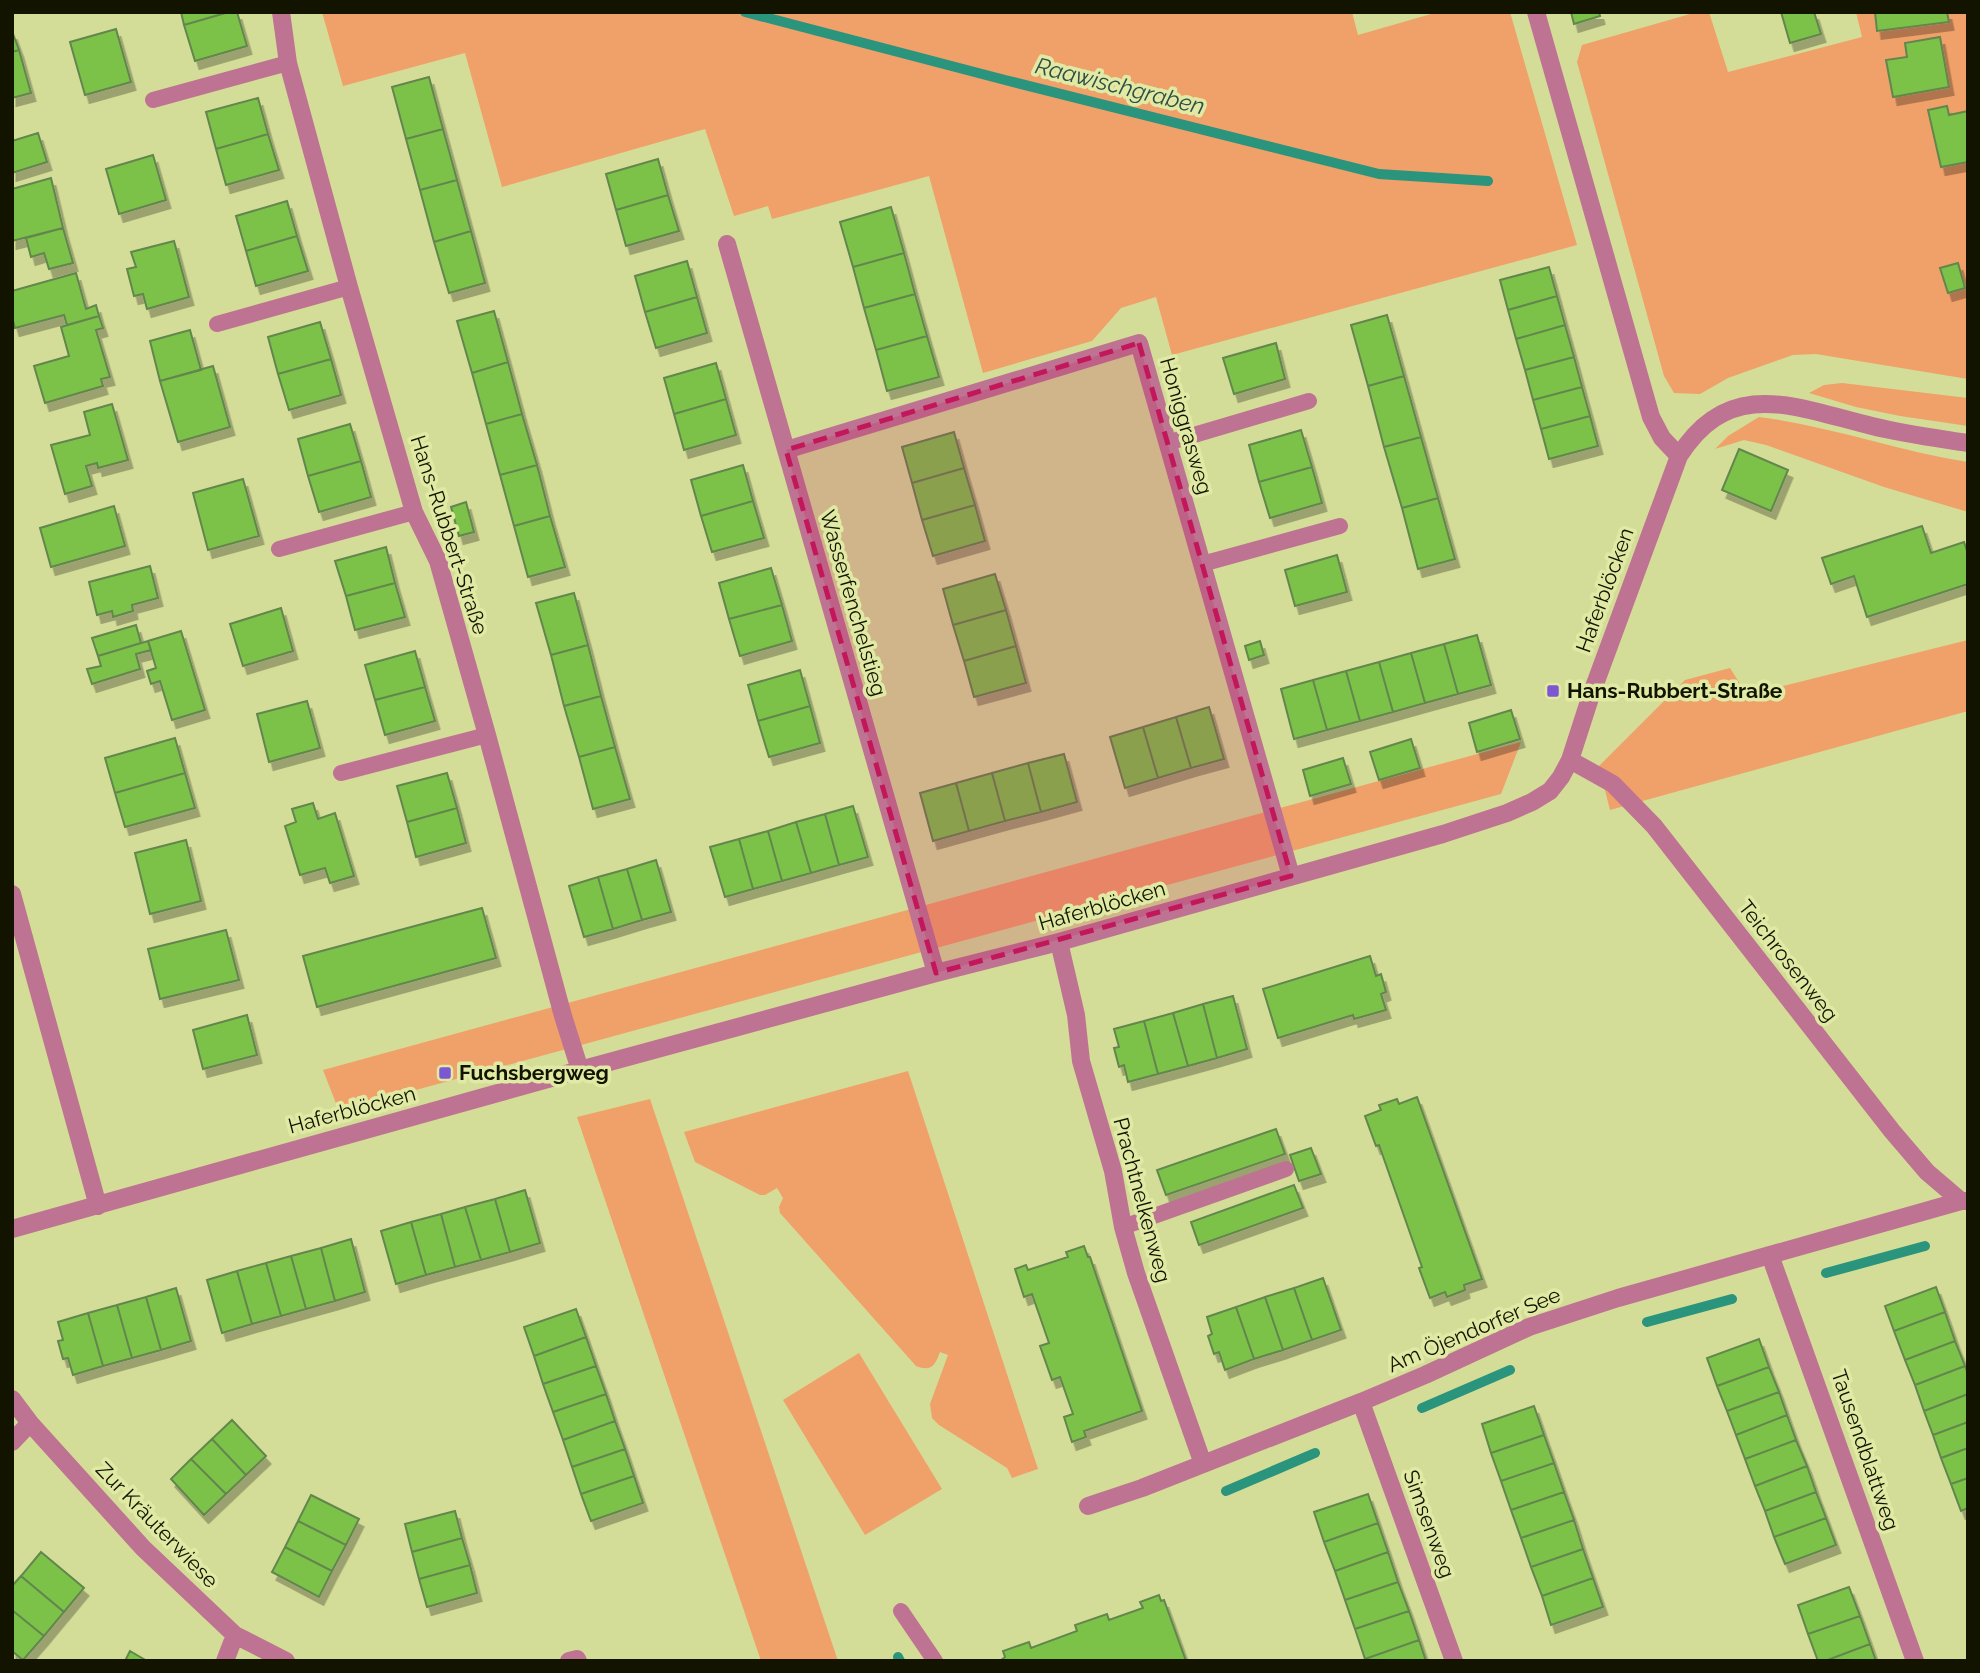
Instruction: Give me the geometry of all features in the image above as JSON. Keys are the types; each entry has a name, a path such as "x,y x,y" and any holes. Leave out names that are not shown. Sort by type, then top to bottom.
{"street":[{"name":"Hans-Rubbert-Straße","path":"281,12 288,63 349,287 414,512 438,561 580,1070"},
{"path":"1535,12 1651,417 1662,438 1679,456"},
{"name":"Wasserfenchelstieg","path":"727,244 936,973"},
{"name":"Honiggrasweg","path":"786,450 1139,343 1291,876"},
{"name":"Haferblöcken","path":"12,1229 580,1070 1059,942 1443,834 1507,813 1550,790 1570,760 1591,695 1679,456 1691,438 1710,421 1740,407 1769,402 1897,432 1968,443"},
{"name":"Teichrosenweg","path":"1570,760 1613,784 1654,826 1892,1131 1927,1172 1964,1201"},
{"path":"12,894 98,1206"},
{"name":"Prachtnelkenweg","path":"1059,942 1076,1015 1081,1061 1113,1171 1123,1227 1136,1273 1202,1464"},
{"name":"Am Öjendorfer See","path":"1088,1506 1142,1488 1361,1402 1530,1327 1618,1298 1964,1201"},
{"name":"Tausendblattweg","path":"1770,1255 1915,1661"},
{"name":"Zur Kräuterwiese","path":"12,1399 30,1423 143,1548 235,1635 286,1661"},
{"name":"Simsenweg","path":"1361,1402 1454,1661"},
{"path":"12,1442 30,1423"},
{"path":"225,1661 235,1635"}],"lane":[{"path":"153,100 288,63"},
{"path":"217,324 349,287"},
{"path":"1167,443 1309,401"},
{"path":"279,549 414,512"},
{"path":"1202,564 1340,526"},
{"path":"341,773 487,735"},
{"path":"1123,1227 1286,1169"},
{"path":"901,1611 935,1661"}],"highlighted area":[{"path":"1139,343 1291,876 936,973 786,450"}],"shaded area":[{"path":"322,12 1352,12 1358,35 1438,12 1510,12 1577,245 1172,355 1156,297 1121,308 1092,341 983,373 929,176 772,219 768,206 734,216 705,129 502,187 465,53 343,86"},
{"path":"1697,12 1709,12 1728,72 1862,37 1856,12 1968,12 1968,379 1816,354 1793,355 1728,378 1700,394 1674,393 1664,376 1577,62 1582,45"},
{"path":"1842,383 1968,398 1968,426 1856,407 1809,393 1824,385"},
{"path":"1759,417 1812,426 1915,452 1968,462 1968,512 1884,487 1766,445 1744,440 1715,449 1728,436"},
{"path":"1968,640 1968,711 1610,810 1599,766 1685,680 1730,668 1747,695"},
{"path":"1521,742 1501,794 339,1111 323,1070"},
{"path":"908,1071 1038,1469 1012,1478 1007,1468 932,1418 930,1404 948,1355 940,1352 929,1368 916,1366 780,1213 779,1207 783,1198 777,1188 760,1195 695,1162 684,1132"},
{"path":"650,1099 838,1661 761,1661 577,1117"},
{"path":"859,1353 942,1489 865,1535 783,1400"}],"building":[{"path":"181,12 229,12 184,25"},
{"path":"237,12 247,46 195,61 184,25"},
{"path":"1571,12 1599,12 1600,16 1574,24"},
{"path":"1781,12 1814,12 1821,34 1790,43"},
{"path":"1875,12 1947,12 1949,22 1877,31"},
{"path":"116,29 131,82 85,95 70,42"},
{"path":"12,31 19,50 12,52"},
{"path":"1940,37 1949,87 1893,97 1886,60 1907,57 1905,43"},
{"path":"19,50 31,93 12,98 12,52"},
{"path":"429,77 443,129 406,139 392,87"},
{"path":"258,98 268,134 216,149 206,112"},
{"path":"1947,106 1949,115 1968,111 1968,162 1941,167 1928,110"},
{"path":"443,129 457,180 420,190 406,139"},
{"path":"38,133 47,162 12,173 12,141"},
{"path":"268,134 279,170 226,185 216,149"},
{"path":"153,155 166,200 119,214 106,169"},
{"path":"658,159 668,195 616,210 606,174"},
{"path":"51,178 63,228 12,241 12,189"},
{"path":"457,180 471,231 434,242 420,190"},
{"path":"668,195 679,231 626,246 616,210"},
{"path":"287,201 297,236 246,251 236,216"},
{"path":"891,207 904,253 853,267 840,222"},
{"path":"63,228 73,263 49,269 44,253 31,257 26,238"},
{"path":"471,231 485,283 449,293 434,242"},
{"path":"297,236 308,271 256,286 246,251"},
{"path":"174,241 189,297 147,309 143,294 134,296 127,269 136,267 131,252"},
{"path":"904,253 915,294 864,308 853,267"},
{"path":"687,261 697,297 645,312 635,276"},
{"path":"1958,263 1965,288 1948,293 1940,268"},
{"path":"1549,267 1557,296 1508,310 1500,280"},
{"path":"76,273 86,309 96,305 99,316 67,325 64,315 15,328 12,317 12,291"},
{"path":"915,294 927,336 876,350 864,308"},
{"path":"1557,296 1565,325 1516,339 1508,310"},
{"path":"697,297 707,333 656,348 645,312"},
{"path":"494,311 508,362 472,373 457,321"},
{"path":"1387,315 1404,376 1368,386 1351,325"},
{"path":"99,316 103,328 96,330 110,377 101,379 103,386 45,403 34,366 69,356 61,327"},
{"path":"320,322 331,359 278,374 268,337"},
{"path":"1565,325 1574,357 1525,370 1516,339"},
{"path":"190,330 201,370 160,381 150,341"},
{"path":"927,336 939,377 887,391 876,350"},
{"path":"1276,343 1285,379 1234,394 1223,358"},
{"path":"1574,357 1582,387 1533,400 1525,370"},
{"path":"331,359 341,395 289,410 278,374"},
{"path":"508,362 522,414 486,424 472,373"},
{"path":"716,363 726,399 674,414 664,378"},
{"path":"213,366 230,427 178,442 160,381"},
{"path":"1404,376 1421,437 1384,447 1368,386"},
{"path":"1582,387 1590,416 1541,429 1533,400"},
{"path":"726,399 736,435 684,450 674,414"},
{"path":"112,404 128,460 98,468 97,463 86,466 92,486 65,494 51,445 90,435 84,412"},
{"path":"522,414 537,465 500,475 486,424"},
{"path":"1590,416 1598,446 1549,459 1541,429"},
{"path":"350,424 361,461 308,476 298,439"},
{"path":"1301,430 1312,467 1259,482 1249,445"},
{"path":"954,432 964,468 912,483 902,447"},
{"path":"1421,437 1438,498 1402,508 1384,447"},
{"path":"1739,449 1788,470 1771,511 1722,490"},
{"path":"361,461 371,497 319,512 308,476"},
{"path":"537,465 550,516 514,526 500,475"},
{"path":"743,465 753,501 701,516 691,480"},
{"path":"1312,467 1322,503 1270,518 1259,482"},
{"path":"964,468 975,505 922,520 912,483"},
{"path":"243,479 259,536 208,550 193,493"},
{"path":"1438,498 1455,559 1418,569 1402,508"},
{"path":"753,501 764,538 712,552 701,516"},
{"path":"466,502 474,532 459,536 451,507"},
{"path":"975,505 985,541 933,556 922,520"},
{"path":"114,506 125,546 51,567 40,528"},
{"path":"550,516 565,567 528,577 514,526"},
{"path":"1922,526 1931,553 1964,542 1968,554 1968,584 1867,617 1854,576 1831,584 1822,558"},
{"path":"386,547 395,583 346,596 335,561"},
{"path":"1337,555 1347,592 1295,606 1285,570"},
{"path":"150,566 158,598 132,605 133,611 113,617 112,611 97,615 89,582"},
{"path":"771,568 782,605 729,619 719,583"},
{"path":"995,574 1006,610 953,625 943,589"},
{"path":"395,583 405,617 355,630 346,596"},
{"path":"574,593 588,645 551,655 536,603"},
{"path":"782,605 792,641 740,656 729,619"},
{"path":"281,608 293,651 243,666 230,624"},
{"path":"1006,610 1016,646 964,661 953,625"},
{"path":"136,625 141,643 98,656 92,638"},
{"path":"181,631 205,710 172,720 160,681 151,684 147,671 156,668 148,641"},
{"path":"1477,635 1491,685 1458,694 1444,644"},
{"path":"148,641 151,650 136,654 140,669 92,684 87,669 101,666 98,656"},
{"path":"1260,641 1264,655 1249,660 1245,646"},
{"path":"1444,644 1458,694 1425,703 1411,653"},
{"path":"588,645 601,696 564,706 551,655"},
{"path":"1016,646 1026,683 974,697 964,661"},
{"path":"415,651 425,687 375,700 365,665"},
{"path":"1411,653 1425,703 1393,712 1379,662"},
{"path":"1379,662 1393,712 1360,721 1346,671"},
{"path":"800,670 810,706 758,721 748,685"},
{"path":"1346,671 1360,721 1327,730 1313,680"},
{"path":"1313,680 1327,730 1294,739 1281,689"},
{"path":"425,687 435,721 385,735 375,700"},
{"path":"601,696 615,747 579,757 564,706"},
{"path":"307,701 320,748 269,762 257,714"},
{"path":"810,706 820,743 769,757 758,721"},
{"path":"1209,707 1224,759 1191,768 1176,717"},
{"path":"1511,710 1520,739 1477,752 1469,723"},
{"path":"1176,717 1191,768 1158,778 1143,727"},
{"path":"1143,727 1158,778 1125,788 1110,737"},
{"path":"175,738 185,773 115,793 105,758"},
{"path":"1411,739 1420,768 1379,780 1370,752"},
{"path":"615,747 630,799 593,809 579,757"},
{"path":"1064,754 1077,802 1041,812 1028,763"},
{"path":"1343,758 1351,784 1310,796 1303,770"},
{"path":"1028,763 1041,812 1005,821 992,773"},
{"path":"185,773 195,808 125,827 115,793"},
{"path":"447,773 457,808 407,822 397,786"},
{"path":"992,773 1005,821 969,831 956,783"},
{"path":"956,783 969,831 933,841 920,793"},
{"path":"313,803 318,819 335,813 354,876 330,883 325,868 300,875 285,826 296,822 292,809"},
{"path":"853,806 868,857 839,865 825,814"},
{"path":"457,808 466,843 416,857 407,822"},
{"path":"825,814 839,865 811,873 796,822"},
{"path":"796,822 811,873 782,881 768,831"},
{"path":"768,831 782,881 753,889 739,839"},
{"path":"739,839 753,889 725,897 710,847"},
{"path":"186,840 201,901 150,914 135,853"},
{"path":"656,860 671,912 642,920 627,869"},
{"path":"627,869 642,920 613,929 598,877"},
{"path":"598,877 613,929 584,937 569,886"},
{"path":"482,908 496,958 317,1007 303,956"},
{"path":"226,930 239,980 160,999 148,949"},
{"path":"1370,956 1376,976 1381,974 1386,992 1381,994 1386,1010 1354,1019 1353,1015 1278,1038 1263,989"},
{"path":"1233,996 1247,1049 1217,1058 1203,1004"},
{"path":"1203,1004 1217,1058 1188,1066 1173,1013"},
{"path":"1173,1013 1188,1066 1158,1074 1144,1021"},
{"path":"247,1015 257,1055 203,1069 193,1030"},
{"path":"1144,1021 1158,1074 1128,1082 1124,1065 1119,1067 1114,1048 1119,1047 1114,1029"},
{"path":"1417,1097 1482,1279 1464,1285 1465,1290 1447,1297 1445,1292 1430,1298 1419,1268 1422,1267 1379,1145 1376,1146 1365,1116 1381,1110 1379,1105 1397,1099 1399,1104"},
{"path":"1276,1129 1285,1154 1166,1195 1157,1170"},
{"path":"1311,1148 1321,1174 1299,1181 1290,1155"},
{"path":"1294,1185 1303,1208 1199,1245 1191,1222"},
{"path":"525,1190 540,1243 510,1252 495,1199"},
{"path":"495,1199 510,1252 481,1260 465,1207"},
{"path":"465,1207 481,1260 455,1267 441,1214"},
{"path":"441,1214 455,1267 426,1275 411,1222"},
{"path":"411,1222 426,1275 396,1284 381,1231"},
{"path":"351,1239 365,1292 335,1301 321,1248"},
{"path":"1084,1246 1142,1411 1084,1431 1086,1437 1072,1442 1064,1417 1073,1414 1060,1377 1052,1380 1040,1346 1049,1343 1032,1294 1024,1297 1015,1269 1026,1265 1028,1270 1068,1257 1066,1252"},
{"path":"321,1248 335,1301 306,1309 291,1256"},
{"path":"291,1256 306,1309 281,1316 266,1263"},
{"path":"266,1263 281,1316 252,1324 237,1271"},
{"path":"237,1271 252,1324 222,1333 207,1280"},
{"path":"1323,1278 1341,1330 1312,1340 1294,1288"},
{"path":"1936,1287 1945,1312 1894,1331 1885,1306"},
{"path":"176,1288 191,1341 161,1350 146,1297"},
{"path":"1294,1288 1312,1340 1283,1350 1265,1297"},
{"path":"146,1297 161,1350 132,1358 117,1305"},
{"path":"1265,1297 1283,1350 1254,1359 1236,1307"},
{"path":"117,1305 132,1358 103,1366 88,1313"},
{"path":"1236,1307 1254,1359 1225,1370 1219,1352 1214,1354 1208,1336 1212,1334 1207,1317"},
{"path":"576,1309 586,1337 534,1356 524,1327"},
{"path":"1945,1312 1955,1341 1905,1360 1894,1331"},
{"path":"88,1313 103,1366 73,1375 68,1358 63,1359 58,1341 63,1340 58,1322"},
{"path":"586,1337 596,1366 543,1384 534,1356"},
{"path":"1759,1339 1769,1367 1717,1386 1707,1358"},
{"path":"1955,1341 1965,1366 1915,1385 1905,1360"},
{"path":"596,1366 606,1394 553,1412 543,1384"},
{"path":"1965,1366 1968,1374 1968,1394 1924,1411 1915,1385"},
{"path":"1769,1367 1779,1392 1727,1411 1717,1386"},
{"path":"1779,1392 1787,1415 1736,1435 1727,1411"},
{"path":"606,1394 615,1421 563,1440 553,1412"},
{"path":"1968,1394 1968,1422 1933,1435 1924,1411"},
{"path":"1534,1406 1544,1435 1491,1453 1482,1424"},
{"path":"1787,1415 1796,1440 1745,1459 1736,1435"},
{"path":"232,1420 266,1456 246,1475 212,1439"},
{"path":"615,1421 625,1449 572,1467 563,1440"},
{"path":"1968,1422 1968,1448 1941,1458 1933,1435"},
{"path":"1544,1435 1554,1463 1501,1481 1491,1453"},
{"path":"212,1439 246,1475 226,1494 191,1459"},
{"path":"1796,1440 1807,1466 1755,1486 1745,1459"},
{"path":"1968,1448 1968,1478 1951,1484 1941,1458"},
{"path":"625,1449 634,1476 581,1494 572,1467"},
{"path":"191,1459 226,1494 204,1515 171,1479"},
{"path":"1554,1463 1564,1492 1511,1510 1501,1481"},
{"path":"1807,1466 1816,1492 1765,1511 1755,1486"},
{"path":"634,1476 643,1503 591,1521 581,1494"},
{"path":"1968,1478 1968,1508 1961,1511 1951,1484"},
{"path":"1564,1492 1574,1520 1521,1538 1511,1510"},
{"path":"1816,1492 1826,1518 1774,1537 1765,1511"},
{"path":"1368,1494 1378,1523 1324,1542 1314,1512"},
{"path":"311,1495 359,1519 346,1545 298,1521"},
{"path":"455,1511 462,1538 412,1552 405,1524"},
{"path":"1826,1518 1836,1545 1785,1564 1774,1537"},
{"path":"1574,1520 1583,1549 1531,1567 1521,1538"},
{"path":"298,1521 346,1545 332,1571 285,1547"},
{"path":"1378,1523 1388,1552 1335,1571 1324,1542"},
{"path":"462,1538 470,1565 419,1579 412,1552"},
{"path":"285,1547 332,1571 319,1597 272,1572"},
{"path":"1583,1549 1593,1578 1542,1596 1531,1567"},
{"path":"41,1552 84,1588 64,1612 21,1576"},
{"path":"1388,1552 1398,1582 1345,1600 1335,1571"},
{"path":"470,1565 477,1593 427,1607 419,1579"},
{"path":"21,1576 64,1612 44,1636 12,1610 12,1586"},
{"path":"1593,1578 1603,1607 1551,1625 1542,1596"},
{"path":"1398,1582 1409,1611 1355,1629 1345,1600"},
{"path":"1849,1587 1860,1616 1808,1634 1798,1605"},
{"path":"1159,1595 1161,1601 1164,1600 1186,1661 1000,1661 1005,1657 1003,1651 1029,1642 1031,1648 1077,1631 1075,1625 1107,1614 1109,1620 1143,1608 1140,1602"},
{"path":"12,1610 44,1636 23,1660 12,1651"},
{"path":"1409,1611 1419,1640 1365,1659 1355,1629"},
{"path":"1860,1616 1870,1644 1825,1661 1818,1661 1808,1634"},
{"path":"1419,1640 1426,1661 1365,1659"},
{"path":"1870,1644 1876,1661 1825,1661"},
{"path":"130,1651 147,1661 125,1661"}],"waterway":[{"name":"Raawischgraben","path":"745,12 1379,174 1488,181"},
{"path":"1826,1273 1925,1246"},
{"path":"1647,1322 1732,1299"},
{"path":"1422,1408 1510,1370"},
{"path":"1226,1491 1315,1453"},
{"path":"898,1657 900,1661"}],"place":[{"name":"Hans-Rubbert-Straße","path":"1553,691"},
{"name":"Fuchsbergweg","path":"445,1073"}]}
